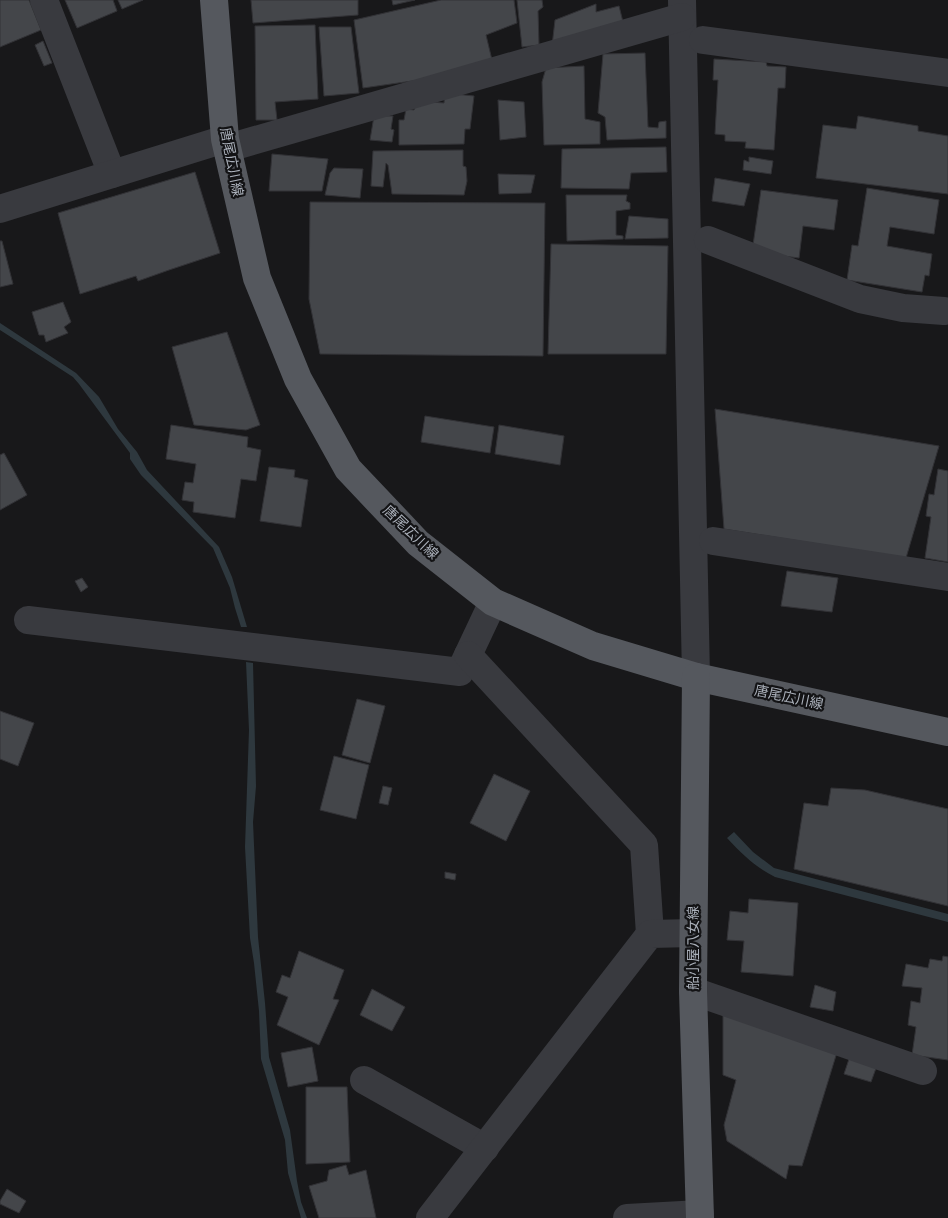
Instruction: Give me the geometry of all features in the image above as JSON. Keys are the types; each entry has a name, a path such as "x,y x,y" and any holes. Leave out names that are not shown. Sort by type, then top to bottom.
{"main road":[{"name":"唐尾広川線","path":"214,0 227,143 257,278 298,379 348,469 418,543 493,602 593,646 696,677 948,732"},
{"name":"船小屋八女線","path":"696,677 693,991 700,1216"}],"street":[{"path":"44,0 112,174"},
{"path":"0,209 112,174 227,143 682,8 696,677"},
{"path":"703,40 948,73"},
{"path":"708,240 860,299 903,308 944,311"},
{"path":"713,541 948,577"},
{"path":"28,620 460,672 493,602"},
{"path":"430,1218 650,934 644,845 468,655"},
{"path":"650,934 693,933"},
{"path":"693,991 923,1071"},
{"path":"364,1080 484,1148"},
{"path":"627,1218 700,1216"}],"shaded area":[{"path":"0,323 76,373 99,397 118,429 137,452 147,470 219,547 232,577 247,627 241,627 230,588 213,548 141,475 130,459 130,453 73,377 0,330"},
{"path":"246,662 253,663 256,786 253,822 258,937 269,1057 290,1130 301,1202 307,1218 301,1218 288,1173 285,1140 261,1059 259,1011 250,938 245,847 249,730"},
{"path":"734,832 753,852 774,868 948,914 948,922 775,877 749,860 727,838"}],"building":[{"path":"0,0 29,0 41,30 0,47"},
{"path":"65,0 113,0 117,11 77,28"},
{"path":"118,0 143,0 122,9"},
{"path":"251,0 358,0 358,15 253,23"},
{"path":"392,0 415,0 393,5"},
{"path":"441,0 514,0 517,23 486,35 492,60 426,79 363,88 354,20"},
{"path":"517,0 542,0 543,7 538,11 539,45 522,47"},
{"path":"596,4 596,12 619,6 623,22 552,46 555,20"},
{"path":"315,25 318,99 275,102 277,120 256,120 255,26"},
{"path":"319,27 351,27 359,93 324,96"},
{"path":"43,41 52,63 44,66 35,45"},
{"path":"645,53 648,127 658,128 659,122 666,121 666,138 607,140 605,117 598,113 603,54"},
{"path":"714,59 766,62 767,66 786,67 785,88 778,88 774,150 745,148 746,142 725,141 725,135 715,134 718,80 713,80"},
{"path":"584,66 585,119 600,122 600,144 544,145 542,82 546,68"},
{"path":"445,93 474,96 470,129 465,129 464,144 399,145 399,120 404,120 406,109 414,110 418,101 444,103"},
{"path":"498,100 524,102 526,137 500,140"},
{"path":"374,116 393,116 391,129 394,130 392,142 370,140"},
{"path":"858,116 918,126 918,131 948,136 948,194 816,178 823,125 856,129"},
{"path":"666,147 667,172 631,173 629,189 561,188 562,149"},
{"path":"463,150 463,166 466,167 467,181 464,195 392,194 388,165 386,163 383,187 371,186 373,151"},
{"path":"272,154 328,159 322,191 269,191"},
{"path":"749,157 773,161 771,174 743,170 744,160 749,162"},
{"path":"334,168 363,169 360,198 325,195 330,173"},
{"path":"195,172 220,253 138,281 136,276 80,294 58,213"},
{"path":"498,174 535,175 531,193 499,194"},
{"path":"715,178 750,184 744,206 712,201"},
{"path":"867,188 939,200 934,234 890,227 887,246 932,254 929,276 925,275 922,292 847,280 852,245 858,246"},
{"path":"761,190 838,200 834,230 803,226 799,258 752,252"},
{"path":"566,195 627,195 626,201 630,203 630,209 616,211 616,235 623,236 623,239 567,241"},
{"path":"310,202 545,203 543,356 320,354 309,299"},
{"path":"629,216 668,219 668,238 625,239"},
{"path":"0,241 2,241 13,284 0,287"},
{"path":"551,244 668,246 666,354 548,354"},
{"path":"63,302 71,322 64,327 68,333 46,342 44,335 39,335 32,312"},
{"path":"227,332 260,425 246,430 194,425 172,347"},
{"path":"715,409 939,446 906,558 724,529"},
{"path":"425,416 494,427 490,453 421,442"},
{"path":"171,425 248,437 247,447 261,450 256,481 241,479 235,518 193,512 194,502 182,500 185,482 193,483 196,464 166,459"},
{"path":"499,425 564,436 560,465 495,454"},
{"path":"4,453 27,495 0,510 0,455"},
{"path":"269,467 295,470 294,477 308,480 301,527 260,521"},
{"path":"938,469 948,471 948,562 925,558 931,517 926,516 929,494 934,495"},
{"path":"787,571 838,578 832,612 781,606"},
{"path":"82,578 88,587 81,592 75,581"},
{"path":"357,699 385,706 370,763 342,755"},
{"path":"0,711 34,723 18,766 0,759"},
{"path":"334,756 369,765 356,819 320,810"},
{"path":"494,774 530,791 506,841 470,823"},
{"path":"383,786 392,788 388,805 379,803"},
{"path":"831,788 865,790 948,809 948,906 794,869 804,803 828,806"},
{"path":"445,872 456,874 455,880 445,878"},
{"path":"749,899 798,903 793,976 741,972 744,941 727,940 730,911 748,913"},
{"path":"299,951 344,970 333,999 339,1000 319,1045 277,1025 288,997 276,992 282,975 290,978"},
{"path":"943,956 948,957 948,1060 912,1055 916,1027 908,1025 911,1001 920,1003 922,988 902,986 906,964 928,968 930,959 942,961"},
{"path":"815,985 836,992 833,1011 810,1007"},
{"path":"372,989 405,1007 392,1031 360,1015"},
{"path":"723,1013 838,1049 802,1166 789,1165 786,1179 727,1141 724,1125 736,1080 723,1075"},
{"path":"312,1047 318,1081 288,1087 281,1053"},
{"path":"852,1050 879,1060 871,1082 844,1074"},
{"path":"306,1087 347,1087 350,1162 306,1164"},
{"path":"346,1165 349,1175 366,1170 376,1218 319,1218 309,1186 327,1181 329,1170"},
{"path":"7,1189 26,1201 19,1213 0,1204"}]}
